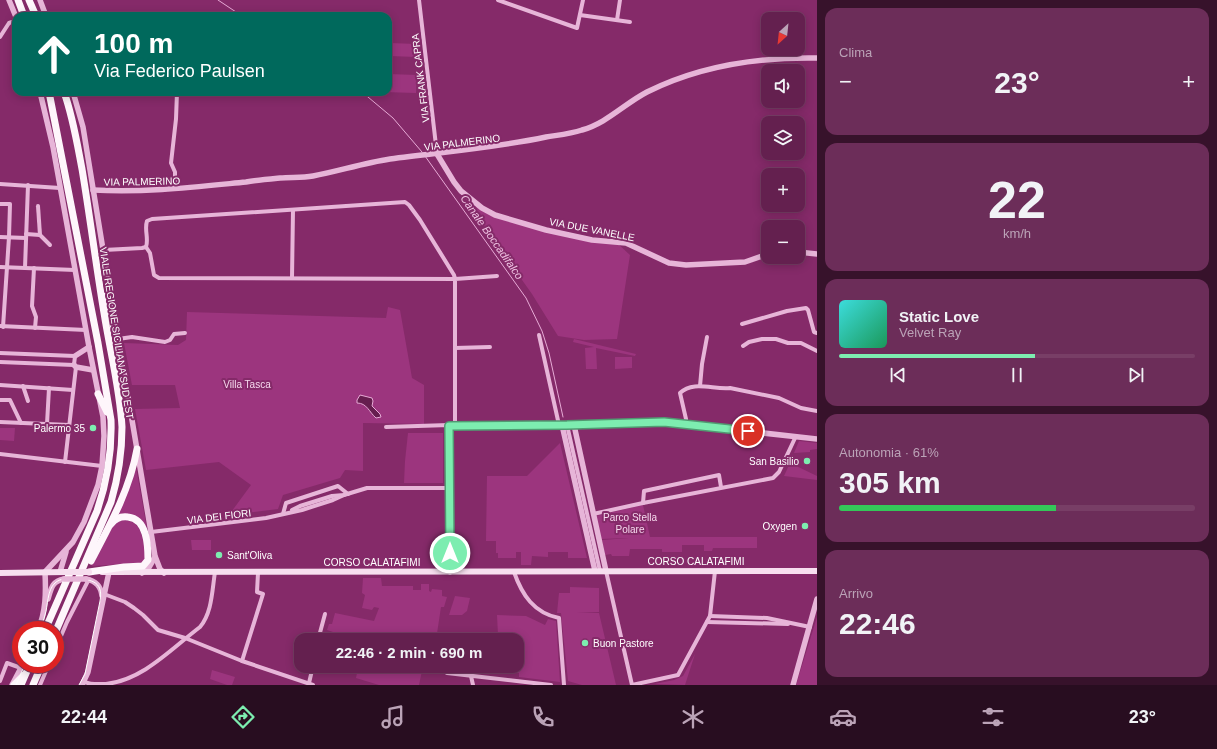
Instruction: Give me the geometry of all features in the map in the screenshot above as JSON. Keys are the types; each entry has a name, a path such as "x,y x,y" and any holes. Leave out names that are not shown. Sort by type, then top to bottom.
{"main road":[{"path":"18,0 22,12"},
{"path":"30,0 34,12"},
{"name":"VIALE REGIONE SICILIANA SUD EST","path":"48,621 65,574 97,511 109,466 111,448 111,420 98,343 50,96"},
{"name":"VIALE REGIONE SICILIANA SUD EST","path":"65,96 74,124 122,428 121,455 116,487 72,594"},
{"path":"98,275 119,342"},
{"path":"98,394 111,420"},
{"path":"60,621 72,594 108,528 129,480 137,449"},
{"path":"88,577 124,567 143,566 148,560 144,530 137,520 124,516 118,518 108,528"},
{"name":"CORSO CALATAFIMI","path":"0,572 45,572 88,577 109,572 258,573 817,571"},
{"path":"13,685 21,673"},
{"path":"21,685 24,673"},
{"path":"32,685 38,673"}],"street":[{"path":"9,0 13,12"},
{"path":"40,0 44,12"},
{"name":"VIA FRANK CAPRA","path":"419,0 437,154"},
{"path":"498,0 577,28 583,0"},
{"path":"617,20 620,0"},
{"path":"580,15 630,22"},
{"path":"0,37 9,23 12,22"},
{"name":"VIA PALMERINO","path":"94,190 131,192 174,190 273,178 306,177 367,163 504,146 585,130 613,115 649,91 680,77 764,59 817,58"},
{"path":"41,96 60,188 103,417 104,436 102,466 92,502 77,536 45,572 46,595 44,614"},
{"name":"VIALE REGIONE SICILIANA SUD EST","path":"74,96 83,127 155,556 160,569 164,573"},
{"path":"174,190 175,172 171,163 177,96"},
{"name":"VIA DUE VANELLE","path":"437,154 461,191 482,208 503,218 546,230 592,240 626,243 669,263 686,265 745,262 761,256"},
{"path":"0,184 60,188"},
{"path":"25,268 28,185"},
{"path":"146,246 148,242 146,226 147,221 152,219 405,202 409,205 454,274 455,279 455,348 449,488 450,572"},
{"path":"0,204 10,204 9,237 1,326 86,330"},
{"path":"38,206 40,235 50,245"},
{"path":"292,278 293,210"},
{"path":"0,237 40,235"},
{"path":"104,250 142,248 146,246"},
{"path":"146,246 150,252 154,275 159,278 455,279 497,276"},
{"path":"805,253 817,254"},
{"path":"0,267 75,270"},
{"path":"34,268 32,306 36,316 35,328"},
{"path":"742,324 787,311 806,308 808,310 814,332 817,333"},
{"path":"119,342 132,337 165,342 170,340 174,334 185,333"},
{"path":"539,335 600,571 632,685 678,675 710,616 715,571"},
{"path":"700,386 707,337"},
{"path":"743,346 749,342 762,339 788,343 801,343 817,351"},
{"path":"0,354 75,356 89,347"},
{"path":"455,348 490,347"},
{"path":"65,462 73,390 75,356"},
{"path":"0,362 75,366 93,370"},
{"path":"0,385 73,390"},
{"path":"23,386 28,401"},
{"path":"686,424 680,393 685,388 700,386 724,389 730,388 779,398 801,408 817,411"},
{"path":"47,424 49,388"},
{"path":"0,400 10,400 21,423"},
{"path":"0,422 69,425"},
{"path":"386,427 452,425 574,425 664,422 817,438"},
{"path":"574,425 593,514 600,571"},
{"path":"593,514 721,487 773,478 779,472 796,436"},
{"path":"0,454 102,466"},
{"path":"643,503 644,491 719,475 721,487"},
{"path":"283,514 286,503 338,486 346,494"},
{"name":"VIA DEI FIORI","path":"151,532 266,518 283,514 300,506 332,496 367,488 449,488"},
{"path":"41,621 53,585 65,574 66,550"},
{"path":"142,573 148,569 155,556"},
{"path":"109,572 88,672 84,683 100,684 129,679 147,668 200,627 205,622 208,615 215,572"},
{"path":"514,572 519,586 531,602 544,614 559,618 564,685"},
{"path":"242,661 263,594 257,592 258,573"},
{"path":"64,629 88,577 100,587 104,597"},
{"path":"104,597 125,602 143,615 158,630 185,638 242,661 311,684 312,673"},
{"path":"793,685 817,599"},
{"path":"320,633 325,614"},
{"path":"710,616 767,618 810,627"},
{"path":"707,622 796,624"},
{"path":"0,682 7,662 12,663"},
{"path":"40,685 45,673"},
{"path":"447,673 513,683 551,685"},
{"path":"471,676 473,685"}],"green space":[{"path":"392,43 416,44 416,57 392,56"},
{"path":"392,74 417,75 416,93 392,92"},
{"path":"466,201 511,220 617,243 630,255 617,339 584,340 558,336 532,294"},
{"name":"Villa Tasca","path":"388,307 400,310 412,378 424,385 424,424 363,423 363,471 345,470 340,478 283,495 278,509 229,515 251,485 219,462 146,470 135,409 180,408 175,385 132,385 124,343 178,345 186,340 187,312 386,318"},
{"path":"574,339 636,354 635,356 596,348 597,369 586,369 585,348 594,347 573,342"},
{"path":"615,357 632,357 632,368 615,369"},
{"path":"0,428 15,428 14,441 0,440"},
{"path":"408,433 443,433 443,483 404,483"},
{"path":"799,441 817,443 817,449 810,450 810,452 794,453"},
{"path":"560,443 587,558 568,558 568,552 548,552 548,557 532,556 531,565 521,565 521,552 516,552 516,558 498,558 498,553 496,553 496,541 486,541 487,476 527,476"},
{"path":"790,463 817,476 817,480 784,476"},
{"path":"136,467 147,529 141,521 134,517 116,516"},
{"name":"Parco Stella Polare","path":"643,505 650,537 757,537 757,548 713,548 712,551 704,551 704,545 682,545 682,552 662,552 662,549 630,549 629,556 612,556 611,554 605,555 602,540 629,538 601,539 596,516"},
{"path":"120,520 131,521 138,526 143,540 145,561 141,563 92,566 114,523"},
{"path":"191,540 211,540 211,550 192,550"},
{"path":"363,578 381,578 382,586 413,586 413,590 421,590 421,584 429,584 429,591 431,592 432,589 442,590 442,596 447,597 444,607 441,607 437,633 336,633 327,630 329,624 332,624 335,613 374,621 379,608 374,607 372,610 362,608 365,595 362,593"},
{"name":"Buon Pastore","path":"570,587 599,588 599,612 577,613 599,613 616,685 582,685 568,681 561,613 557,613 559,593 570,593"},
{"path":"455,596 470,598 467,611 462,615 449,615"},
{"path":"497,615 526,616 545,625 548,619 556,621 560,682 519,677 519,673 524,673 524,633 498,633"},
{"path":"817,617 817,685 796,685"},
{"path":"695,654 685,685 654,684 674,680 683,676"},
{"path":"212,670 235,677 232,685 227,685 210,679"},
{"path":"357,673 422,673 419,685 379,685 356,678"}],"shaded area":[{"path":"360,395 372,398 372,406 381,417 376,418 366,406 357,403"}],"waterway":[{"name":"Canale Boccadifalco","path":"218,0 236,12"},
{"name":"Canale Boccadifalco","path":"367,96 393,118 422,152"},
{"name":"Canale Boccadifalco","path":"425,156 526,298 542,331 549,353 563,417"}],"tram line":[{"path":"43,621 50,590 57,581 66,579 85,579 94,582 100,589 100,601 85,674 79,685"},
{"path":"16,685 21,673"}],"place":[{"name":"Palermo 35","path":"93,428"},
{"name":"San Basilio","path":"807,461"},
{"name":"Oxygen","path":"805,526"},
{"name":"Sant'Oliva","path":"219,555"},
{"name":"Buon Pastore","path":"585,643"}],"route":[{"path":"450,553 449,426 664,422 748,431"}]}
